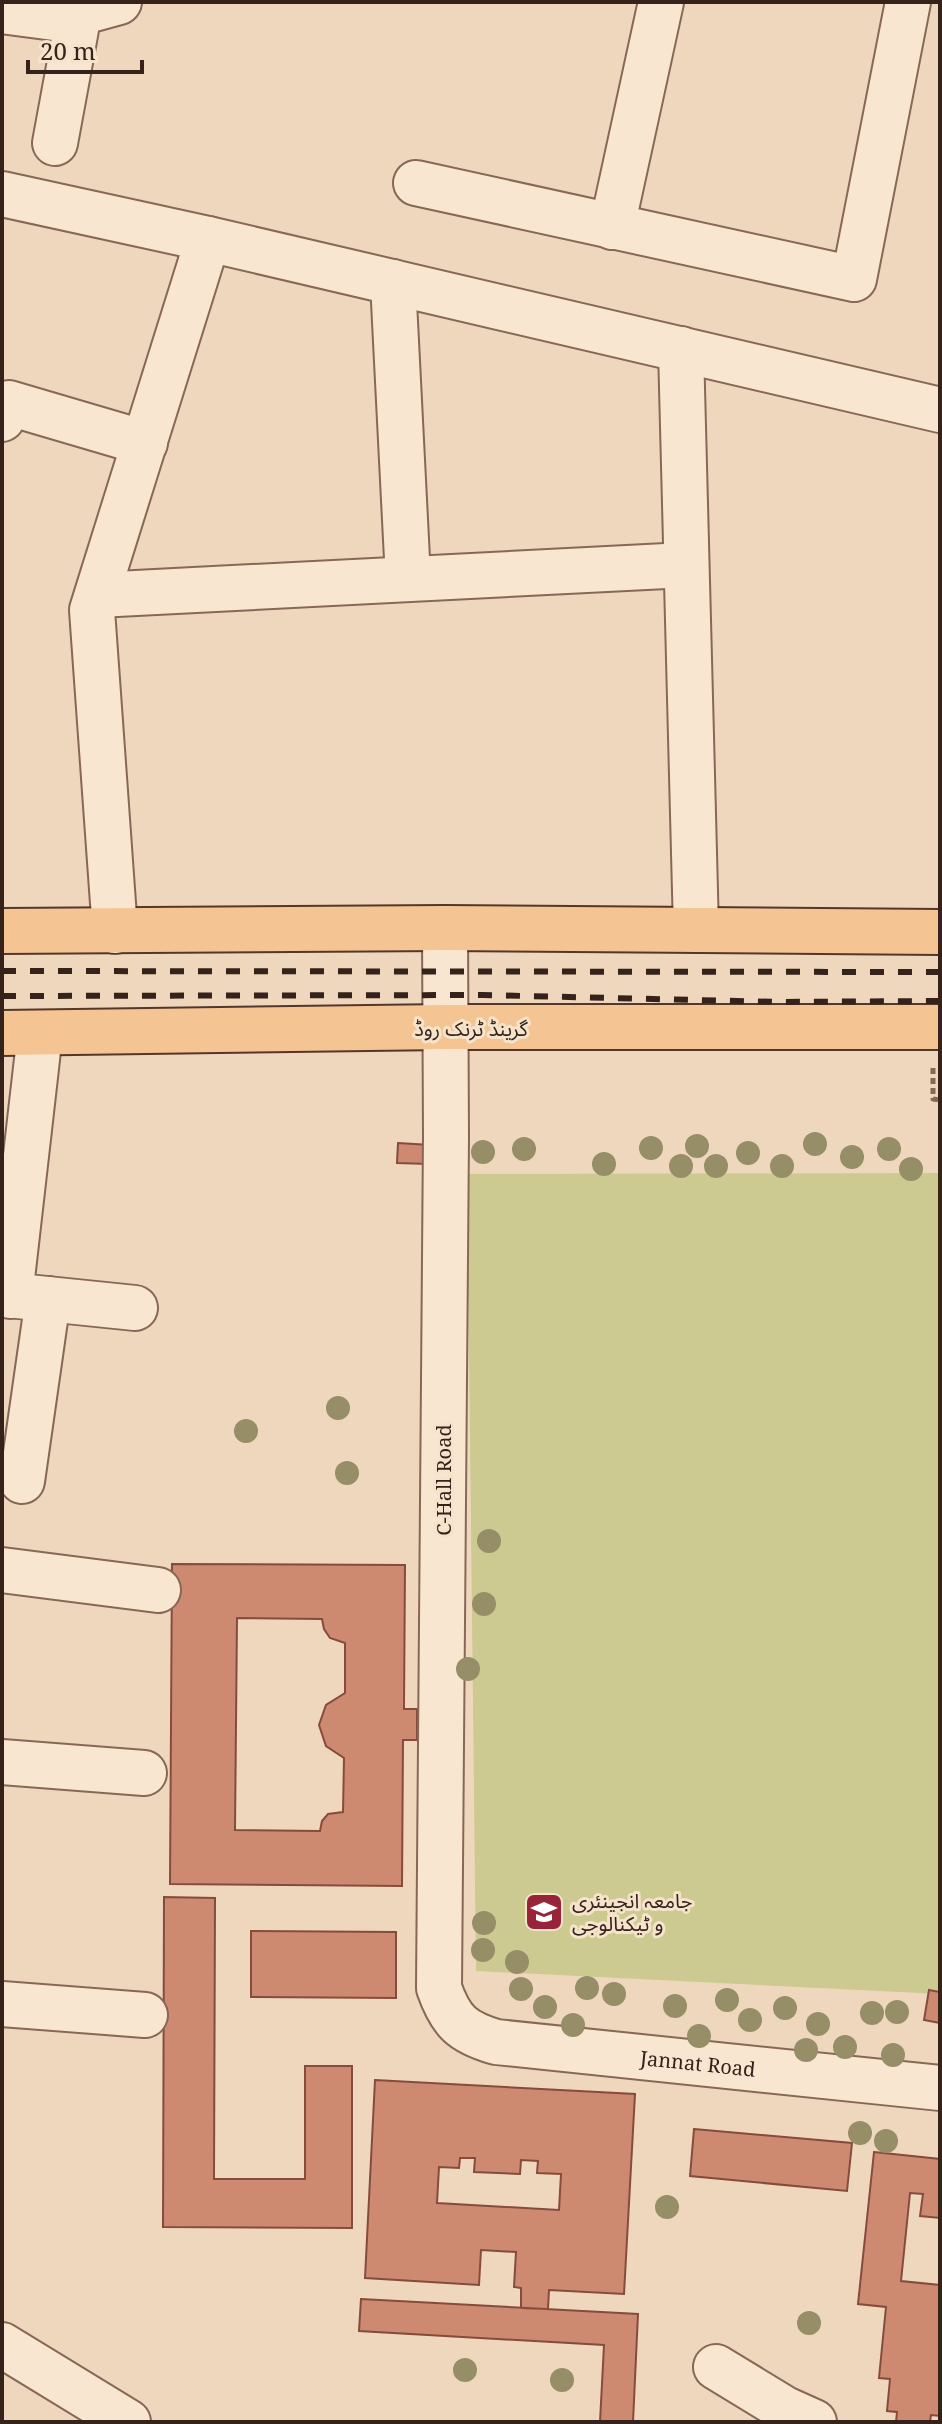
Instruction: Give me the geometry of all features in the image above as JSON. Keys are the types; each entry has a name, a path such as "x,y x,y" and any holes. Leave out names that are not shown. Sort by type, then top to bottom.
{"main road":[{"path":"2,931 445,928 940,932"},
{"name":"گرینڈ ٹرنک روڈ","path":"21,1033 445,1027 940,1027"}],"street":[{"path":"55,143 79,13 119,2"},
{"path":"612,227 661,2"},
{"path":"416,183 854,279 908,2"},
{"path":"2,11 77,21"},
{"path":"2,194 940,410"},
{"path":"115,931 92,610 208,239"},
{"path":"393,282 408,579"},
{"path":"681,349 696,930"},
{"path":"2,419 9,403 145,443"},
{"path":"97,595 686,565"},
{"name":"C-Hall Road","path":"445,928 439,1988 446,2010 459,2026"},
{"path":"21,1033 22,1481"},
{"path":"20,1297 135,1308"},
{"path":"2,1570 158,1590"},
{"path":"2,1762 144,1773"},
{"path":"2,2004 145,2015"},
{"name":"Jannat Road","path":"459,2026 474,2036 496,2042 940,2088"},
{"path":"2,2345 128,2422"},
{"path":"716,2367 785,2409 814,2422"}],"shaded area":[{"path":"940,1173 940,1994 476,1971 467,1174"}],"building":[{"path":"398,1143 430,1145 429,1164 397,1163"},
{"path":"172,1564 405,1565 404,1709 417,1709 417,1740 403,1740 402,1886 170,1884","holes":["237,1618 322,1619 330,1638 345,1643 345,1693 326,1705 319,1725 326,1746 344,1758 343,1812 328,1814 322,1821 320,1831 235,1830"]},
{"path":"164,1897 215,1898 214,2179 305,2179 305,2066 352,2066 352,2228 163,2227"},
{"path":"251,1931 396,1932 396,1998 251,1997"},
{"path":"929,1990 940,1992 940,2023 924,2020"},
{"path":"375,2080 635,2094 624,2294 549,2290 548,2309 521,2308 521,2288 514,2287 516,2252 481,2250 479,2285 365,2278","holes":["460,2158 475,2158 474,2172 520,2174 521,2160 538,2161 537,2173 561,2174 559,2210 437,2203 439,2167 459,2168"]},
{"path":"694,2129 852,2143 847,2191 690,2176"},
{"path":"874,2152 940,2159 940,2218 920,2216 923,2194 910,2193 901,2281 940,2285 940,2416 931,2415 930,2422 896,2422 897,2412 887,2411 890,2379 879,2378 886,2307 858,2304"},
{"path":"361,2299 638,2314 633,2422 600,2422 604,2345 359,2331"}],"railway":[{"path":"2,971 940,972"},
{"path":"2,996 483,995 779,1002 940,1001"}],"place":[{"name":"جامعہ انجینئری و ٹیکنالوجی","path":"544,1912"}]}
